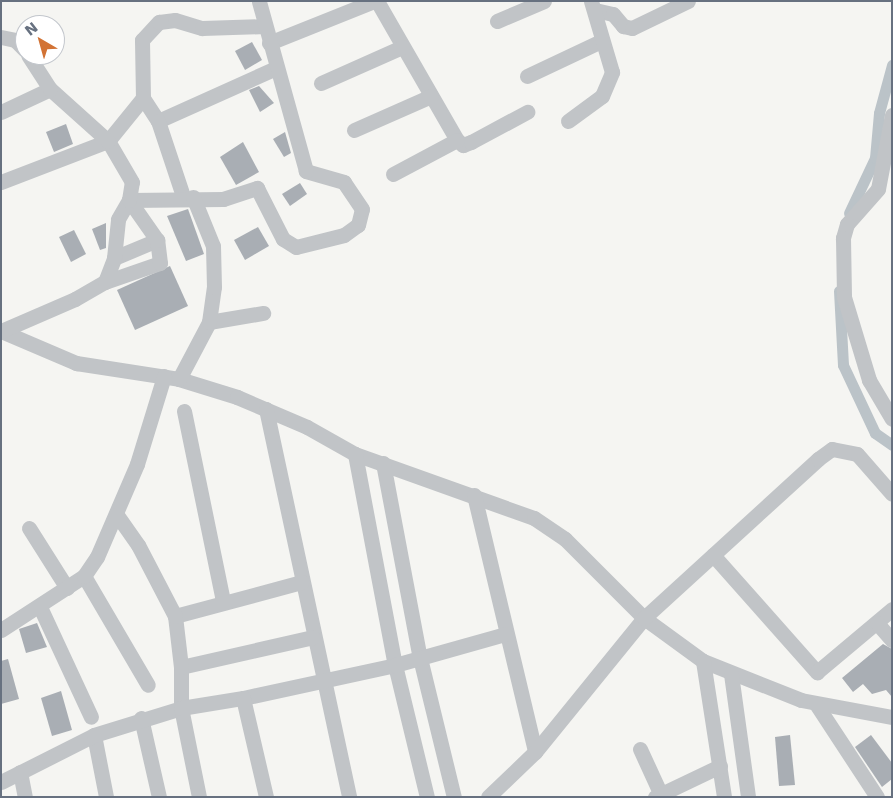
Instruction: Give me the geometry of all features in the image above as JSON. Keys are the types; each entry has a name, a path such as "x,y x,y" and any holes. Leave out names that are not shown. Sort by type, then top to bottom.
{"street":[{"path":"129,200 188,197 223,199 257,188 283,239 296,246 344,235 358,225 362,208 344,182 306,171 259,1"},
{"path":"269,42 376,1 430,96 457,140 463,145 527,112"},
{"path":"497,21 544,1"},
{"path":"593,6 613,14 623,26 632,28 688,1"},
{"path":"568,121 602,96 609,87 612,72 601,41 593,6"},
{"path":"179,378 209,322 214,249 188,197 158,122 143,98 142,40 159,22 175,20 202,28 265,26"},
{"path":"1,37 15,40"},
{"path":"527,76 601,41"},
{"path":"321,84 402,47"},
{"path":"34,65 50,89 108,141 132,182 129,200 118,219 114,258 105,282"},
{"path":"158,122 276,68"},
{"path":"1,112 50,89"},
{"path":"354,130 430,96"},
{"path":"1,182 108,141 143,98"},
{"path":"892,115 878,190 847,224 843,238 844,296 869,380 892,419"},
{"path":"393,174 457,140"},
{"path":"1,331 75,299 105,282 160,263 157,240 129,200"},
{"path":"114,258 157,240"},
{"path":"209,322 263,313"},
{"path":"1,331 76,362 179,378 266,409 355,454 534,518 565,539 644,618 703,661 730,674 816,704 892,717"},
{"path":"1,630 40,607 84,576 117,515 164,376"},
{"path":"266,409 312,637 350,797"},
{"path":"184,411 223,601"},
{"path":"488,797 535,752 644,618 832,450 857,454 892,494"},
{"path":"355,454 395,665 427,797"},
{"path":"383,463 420,658 454,797"},
{"path":"474,495 505,634 535,752"},
{"path":"117,515 138,545 175,616 182,667 181,708 199,797"},
{"path":"29,528 66,588"},
{"path":"713,555 817,672 892,609"},
{"path":"84,576 148,685"},
{"path":"175,616 223,601 302,582"},
{"path":"40,607 91,717"},
{"path":"877,623 892,640"},
{"path":"1,782 94,735 141,718 181,708 243,698 395,665 505,634"},
{"path":"182,667 312,637"},
{"path":"703,661 724,797"},
{"path":"730,674 748,797"},
{"path":"243,698 266,797"},
{"path":"816,704 877,797"},
{"path":"141,718 158,797"},
{"path":"94,735 106,797"},
{"path":"640,749 659,796 720,766"},
{"path":"20,772 25,797"}],"building":[{"path":"252,42 262,60 245,70 235,51"},
{"path":"259,86 274,103 260,112 249,90"},
{"path":"66,124 73,144 54,152 46,132"},
{"path":"285,132 291,153 284,157 273,139"},
{"path":"243,142 259,172 236,185 220,157"},
{"path":"300,183 307,194 290,206 282,194"},
{"path":"188,209 204,254 186,261 167,216"},
{"path":"106,223 106,248 100,250 92,229"},
{"path":"258,227 269,246 245,260 234,240"},
{"path":"74,230 86,254 71,262 59,237"},
{"path":"170,266 188,306 135,330 117,290"},
{"path":"37,623 47,647 26,653 19,629"},
{"path":"883,644 892,649 892,697 886,690 872,694 863,684 853,692 842,678"},
{"path":"8,659 19,699 1,704 1,661"},
{"path":"61,691 72,730 52,736 41,698"},
{"path":"790,735 795,785 779,786 775,737"},
{"path":"871,735 892,763 892,779 882,787 855,747"}],"waterway":[{"path":"849,213 875,158 879,113 892,65"},
{"path":"839,291 843,365 875,433 892,445"}]}
